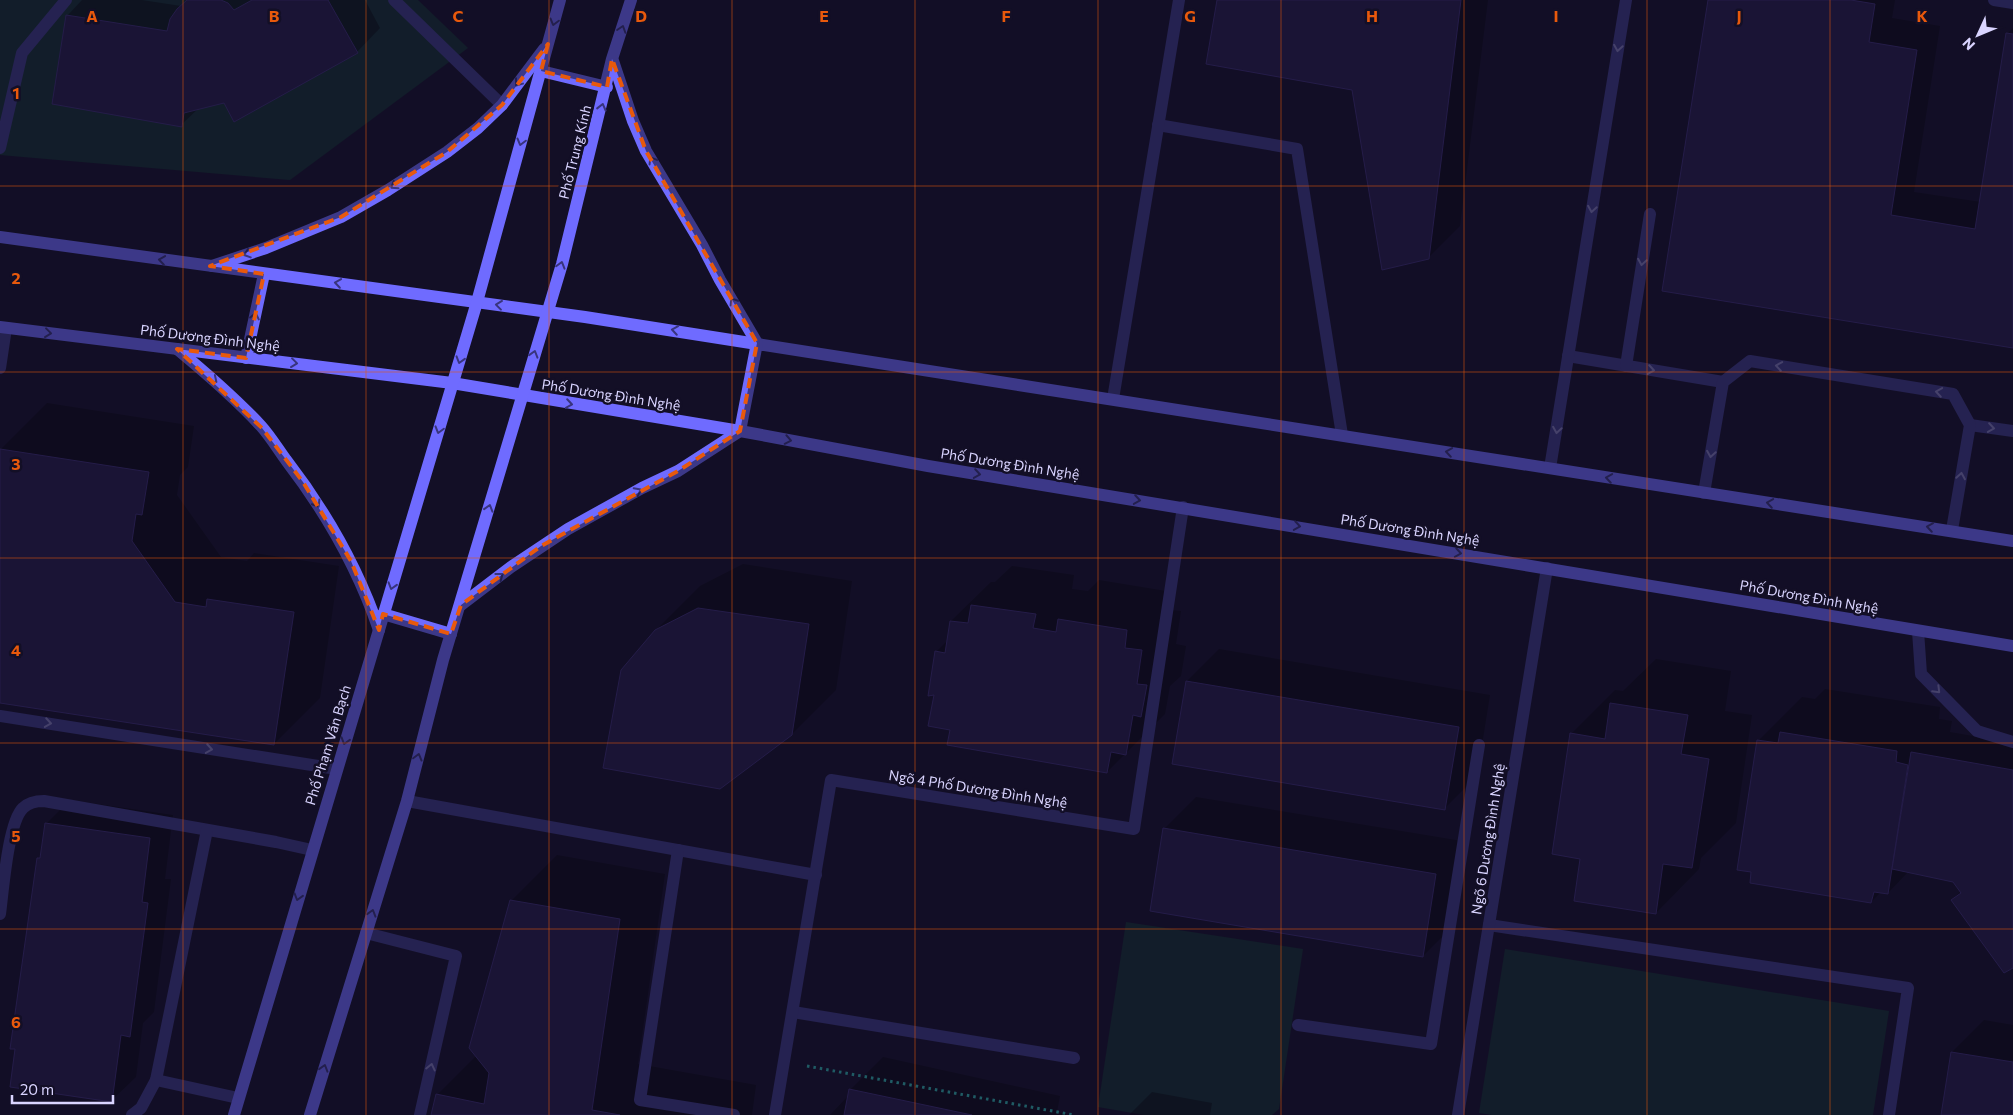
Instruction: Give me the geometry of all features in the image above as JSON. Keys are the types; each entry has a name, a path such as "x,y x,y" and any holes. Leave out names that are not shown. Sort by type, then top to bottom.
{"main road":[{"path":"477,302 560,0"},
{"name":"Phố Trung Kính","path":"521,396 562,264 607,87 612,59 632,0"},
{"path":"210,266 266,248 341,217 388,190 447,152 478,128 502,105 548,44"},
{"path":"461,605 568,529 678,471 740,431 757,343 720,280 702,244 646,151 633,121 612,59"},
{"path":"541,71 607,87"},
{"path":"0,237 547,311 2013,541"},
{"path":"246,358 264,274"},
{"name":"Phố Phạm Văn Bạch","path":"234,1115 477,302"},
{"name":"Phố Dương Đình Nghệ","path":"3,327 452,383 740,431 928,466 2013,646"},
{"path":"177,349 224,389 262,428 303,482 351,561 379,630"},
{"path":"310,1115 407,800 451,634 521,396"},
{"path":"383,614 451,634"}],"street":[{"path":"0,148 22,53 66,0"},
{"path":"394,0 502,105"},
{"path":"1113,399 1179,0"},
{"path":"1550,468 1626,0"},
{"path":"1994,0 2013,3"},
{"path":"1158,125 1297,150 1342,436"},
{"path":"1626,366 1650,214"},
{"path":"0,368 3,327"},
{"path":"1568,356 1723,382"},
{"path":"1704,493 1723,382 1750,361 1953,394 1970,425 1952,530"},
{"path":"1970,425 2013,431"},
{"name":"Ngõ 4 Phố Dương Đình Nghệ","path":"775,1115 831,780 1134,828 1183,507"},
{"name":"Ngõ 6 Dương Đình Nghệ","path":"1458,1115 1547,568"},
{"path":"1918,631 1921,674 1977,731 2013,742"},
{"path":"0,716 337,769"},
{"path":"1298,1025 1431,1044 1479,745"},
{"path":"407,800 816,875"},
{"path":"0,914 14,822 23,808 33,802 44,801 312,850"},
{"path":"132,1115 142,1108 156,1080 207,830"},
{"path":"678,850 640,1100 734,1115"},
{"path":"1489,925 1908,988 1889,1115"},
{"path":"366,933 456,956 420,1115"},
{"path":"793,1012 1074,1058"},
{"path":"156,1080 238,1098"}],"path":[{"path":"784,1062 1074,1115"}],"highlighted area":[{"path":"548,44 541,71 607,87 612,59 646,151 757,343 740,431 678,471 541,546 461,605 451,634 383,614 379,630 351,561 303,482 262,428 177,349 246,358 264,274 210,266 341,217 447,152 502,105"}],"green space":[{"path":"0,0 418,0 468,48 290,180 0,155"},
{"path":"1126,922 1303,949 1279,1109 1272,1115 1144,1115 1098,1107"},
{"path":"1505,949 1889,1011 1873,1115 1492,1115 1479,1113"}],"building":[{"path":"187,0 221,0 228,3 234,10 252,0 328,0 358,53 234,122 224,103 184,113 182,127 52,104 66,15 167,31 170,19"},
{"path":"1217,0 1461,0 1429,259 1382,270 1352,90 1206,64"},
{"path":"1708,0 1851,0 1875,4 1869,42 1917,50 1891,215 1975,229 2006,33 2013,34 2013,348 1662,291"},
{"path":"0,449 149,472 142,515 136,514 132,541 175,602 206,607 207,599 294,612 274,745 0,703"},
{"path":"971,605 1036,614 1033,628 1056,632 1058,619 1127,630 1125,648 1142,650 1137,684 1147,685 1141,717 1133,715 1126,755 1111,752 1107,773 947,745 950,730 928,726 934,695 928,696 935,651 945,653 950,621 968,623"},
{"path":"698,608 809,624 792,735 720,789 603,768 621,670 655,630"},
{"path":"1186,681 1459,727 1445,810 1172,764"},
{"path":"1610,703 1688,715 1681,754 1709,759 1692,868 1663,864 1656,914 1574,901 1580,859 1552,854 1570,733 1605,739"},
{"path":"1780,732 1897,751 1896,762 1908,765 1888,894 1874,892 1871,903 1750,883 1751,872 1737,870 1757,740 1778,743"},
{"path":"1911,752 2013,770 2013,968 2004,973 1951,900 1961,893 1953,882 1892,869"},
{"path":"45,823 150,838 142,902 148,903 130,1037 121,1035 112,1102 10,1087 15,1049 10,1049 37,858 40,858"},
{"path":"1163,828 1436,874 1423,957 1150,911"},
{"path":"510,900 620,919 592,1110 620,1115 431,1115 436,1094 484,1104 489,1073 469,1048"},
{"path":"1951,1052 2013,1062 2013,1115 1941,1115"},
{"path":"849,1089 972,1115 844,1115"}]}
